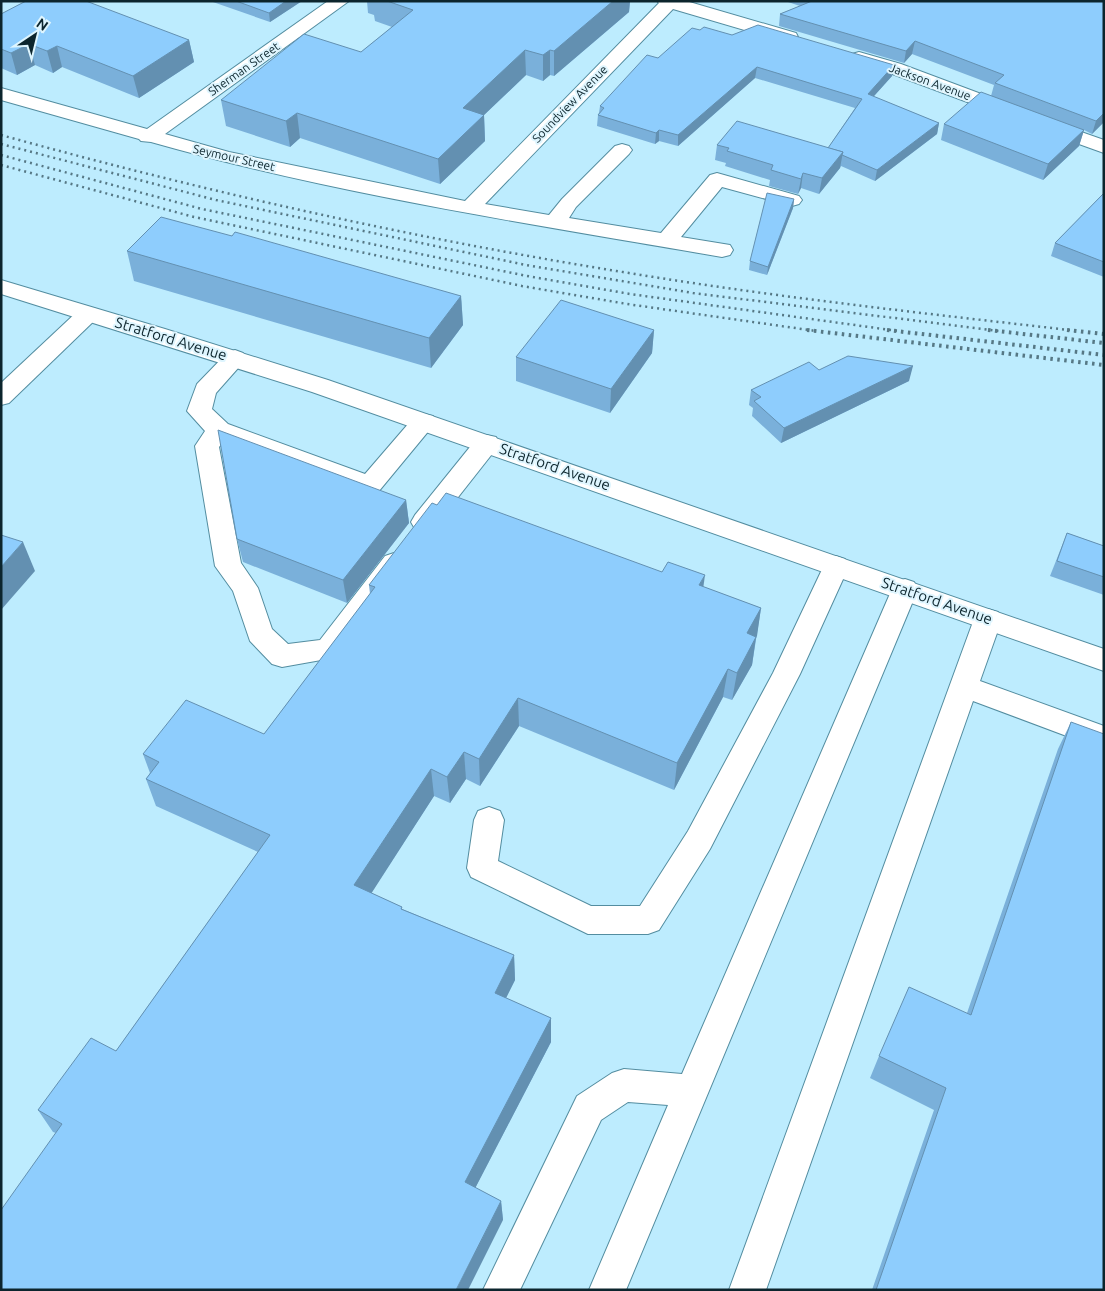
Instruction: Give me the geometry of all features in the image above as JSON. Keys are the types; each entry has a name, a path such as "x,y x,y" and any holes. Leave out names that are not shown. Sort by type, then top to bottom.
{"street":[{"name":"Sherman Street","path":"148,136 340,1"},
{"path":"669,2 810,44"},
{"name":"Soundview Avenue","path":"470,208 669,2"},
{"name":"Jackson Avenue","path":"838,52 894,68 1104,147"},
{"name":"Seymour Street","path":"1,94 226,157 470,208 722,250"},
{"path":"554,222 569,203 622,150"},
{"path":"667,240 717,179 792,200"},
{"name":"Stratford Avenue","path":"1,287 235,358 487,443 1104,660"},
{"path":"1,397 88,314"},
{"path":"235,358 205,390 199,411 219,430 370,485 424,422"},
{"path":"219,430 207,446 228,566 244,588 260,634 282,656 328,649 487,443"},
{"path":"488,820 482,868 588,920 648,920 699,840 786,674 836,566"},
{"path":"607,1290 905,589"},
{"path":"748,1290 988,619"},
{"path":"963,686 1104,738"},
{"path":"501,1290 589,1108 624,1085 691,1091"}],"building":[{"path":"26,1 86,1 189,40 133,76 57,46 47,51 29,44 11,53 1,49 1,14"},
{"path":"236,1 286,1 269,13"},
{"path":"387,1 613,1 554,51 550,50 543,55 525,50 463,108 484,115 438,159 297,113 286,121 221,100 304,34 361,52 413,10"},
{"path":"812,1 1104,1 1104,113 1096,121 995,83 1004,75 915,41 906,51 780,14"},
{"path":"758,25 894,65 868,94 939,123 877,170 842,155 843,152 828,148 862,99 757,67 678,135 659,130 656,133 598,115 604,108 600,106 647,55 658,58 692,28 700,30 704,27 732,35"},
{"path":"981,92 1084,130 1048,164 944,124"},
{"path":"737,121 843,152 822,178 803,173 801,179 771,170 773,165 727,151 729,148 717,145"},
{"path":"767,193 794,199 768,267 750,261"},
{"path":"1104,193 1104,262 1055,243"},
{"path":"161,217 232,236 235,232 461,296 429,338 127,251"},
{"path":"561,300 654,330 611,389 516,357"},
{"path":"848,356 913,366 784,428 754,401 761,397 751,390 809,362 819,370"},
{"path":"218,430 406,500 343,580 237,539"},
{"path":"446,493 662,572 668,562 705,575 699,585 761,608 747,633 756,637 737,673 728,669 677,763 518,698 479,759 464,752 447,777 431,769 354,885 402,907 401,909 514,955 495,993 551,1018 465,1182 501,1201 456,1290 1,1290 1,1210 62,1124 38,1110 91,1038 116,1051 270,835 146,779 159,762 143,754 186,700 264,734 375,587 369,585 432,503 437,505"},
{"path":"1067,533 1104,546 1104,577 1057,561"},
{"path":"1,535 23,542 1,567"},
{"path":"1071,722 1104,734 1104,1290 876,1290 946,1088 879,1056 909,987 971,1015"}],"railway":[{"path":"1,135 237,196 316,214 555,261 690,283 801,298 1078,331"},
{"path":"1,144 216,200 526,265 693,293 999,331"},
{"path":"1,155 202,209 527,276 630,294 898,331"},
{"path":"1,165 194,217 522,286 627,304 816,331"},
{"path":"807,330 1104,365"},
{"path":"887,330 1104,355"},
{"path":"988,330 1104,343"},
{"path":"1067,330 1104,334"}]}
